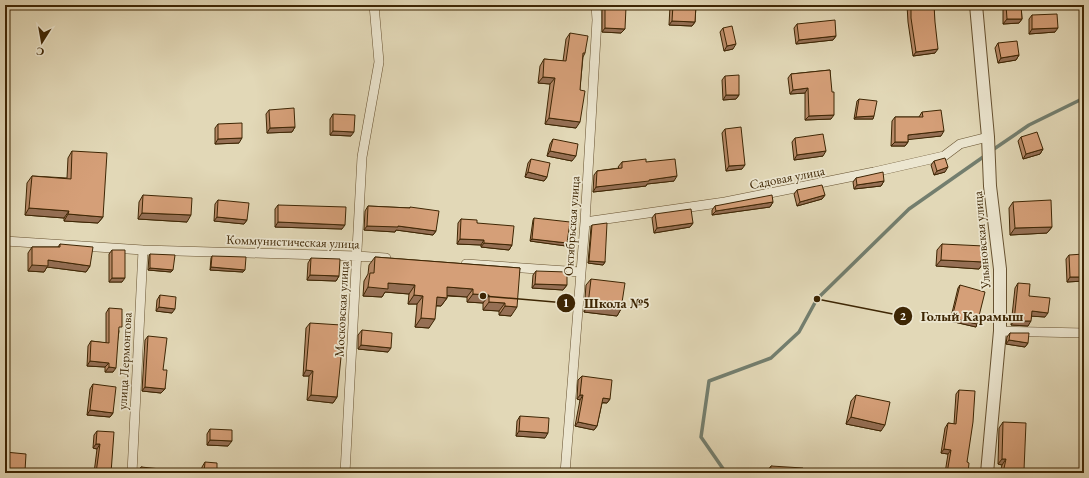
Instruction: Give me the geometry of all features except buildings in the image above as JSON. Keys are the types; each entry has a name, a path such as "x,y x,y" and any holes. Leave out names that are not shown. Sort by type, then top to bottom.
{"street":[{"name":"Московская улица","path":"346,473 362,157 379,62 374,5"},
{"name":"Октябрьская улица","path":"565,473 585,222 597,20 596,5"},
{"name":"Ульяновская улица","path":"976,5 988,137 990,186 1000,269 1000,331 987,473"},
{"name":"Садовая улица","path":"585,222 725,202 874,172 944,156 960,144 988,137"},
{"name":"Коммунистическая улица","path":"5,241 143,250 395,258"},
{"name":"улица Лермонтова","path":"132,473 143,250"},
{"path":"457,263 581,272"},
{"path":"1000,331 1084,333"}],"waterway":[{"path":"991,151 1029,125 1084,98"},
{"path":"726,473 701,437 709,381 771,358 799,332 817,299 909,209 986,155"}],"place":[{"name":"Школа №5","path":"483,296"},
{"name":"Голый Карамыш","path":"817,299"}]}
